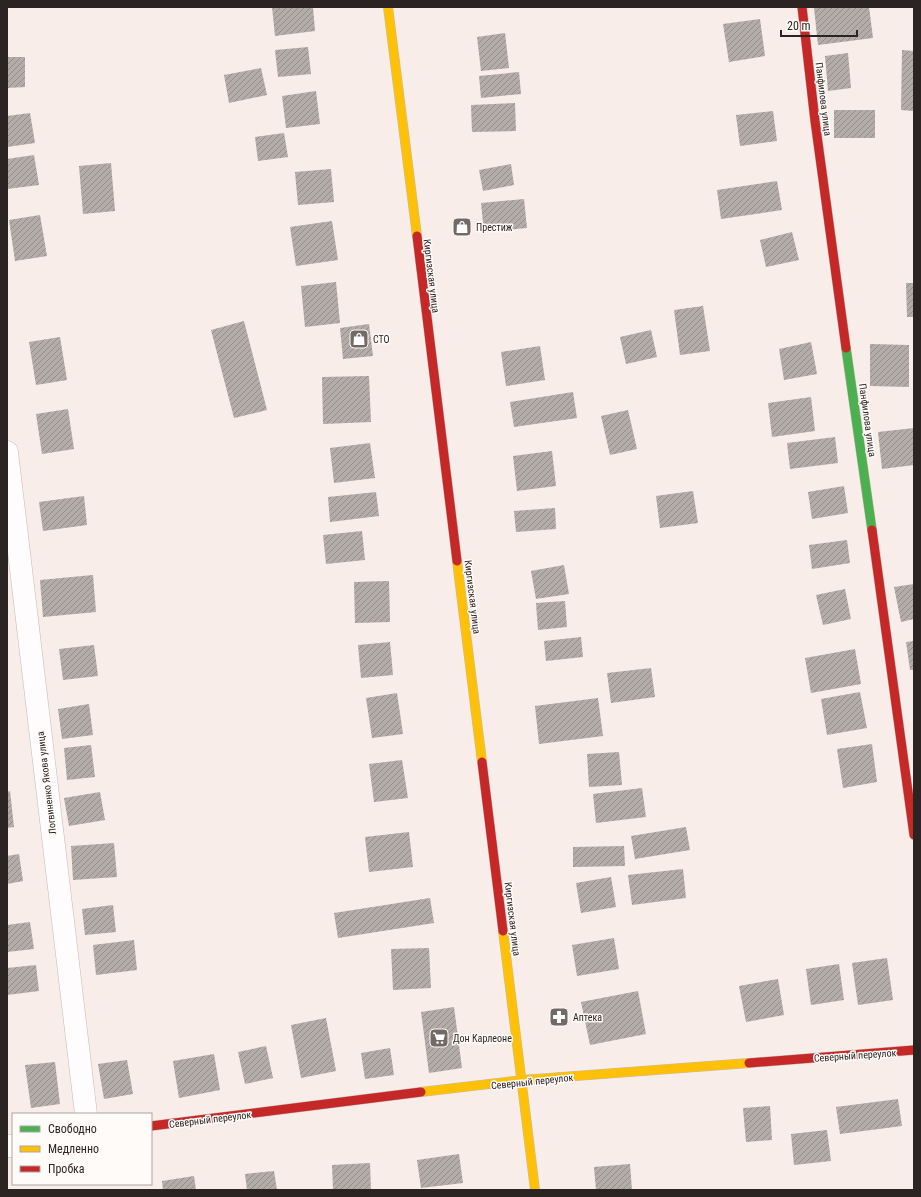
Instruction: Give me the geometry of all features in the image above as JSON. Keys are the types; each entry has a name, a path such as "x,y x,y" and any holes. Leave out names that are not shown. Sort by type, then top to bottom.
{"street":[{"name":"Киргизская улица","path":"388,7 535,1190"},
{"name":"Панфилова улица","path":"802,7 818,137 914,835"},
{"name":"Логвиненко Якова улица","path":"7,452 86,1113"},
{"name":"Северный переулок","path":"152,1126 522,1080 914,1050"}],"building":[{"path":"272,7 313,7 315,31 275,36"},
{"path":"869,7 873,38 818,45 814,8"},
{"path":"760,19 765,56 729,62 723,24"},
{"path":"505,33 509,68 481,71 477,37"},
{"path":"308,47 311,74 278,77 275,50"},
{"path":"902,50 914,51 914,111 901,110"},
{"path":"848,53 851,88 828,91 825,56"},
{"path":"7,57 25,57 25,87 7,88"},
{"path":"261,68 267,95 229,103 224,75"},
{"path":"519,72 521,94 481,98 479,76"},
{"path":"316,91 320,124 286,128 282,96"},
{"path":"515,103 516,131 472,132 471,105"},
{"path":"834,110 875,110 875,138 834,138"},
{"path":"773,111 777,141 740,146 736,115"},
{"path":"30,113 35,143 7,147 7,116"},
{"path":"284,133 288,157 258,161 255,137"},
{"path":"34,155 39,185 7,189 7,159"},
{"path":"111,163 115,211 83,214 79,166"},
{"path":"511,164 514,185 483,191 479,170"},
{"path":"331,169 334,202 298,205 295,172"},
{"path":"777,181 782,210 721,219 717,190"},
{"path":"524,199 527,228 484,232 481,203"},
{"path":"40,215 47,256 15,261 9,220"},
{"path":"332,221 338,260 296,266 290,227"},
{"path":"792,232 799,260 766,267 760,240"},
{"path":"336,282 340,323 305,327 301,286"},
{"path":"906,283 914,283 914,317 907,317"},
{"path":"703,306 710,351 680,355 674,310"},
{"path":"244,321 267,410 234,418 211,330"},
{"path":"369,324 373,356 343,359 340,328"},
{"path":"651,330 657,357 626,364 620,337"},
{"path":"60,337 67,380 36,385 29,342"},
{"path":"811,342 817,374 784,380 779,349"},
{"path":"870,344 909,345 909,387 870,386"},
{"path":"540,346 545,380 506,386 501,352"},
{"path":"369,376 371,422 323,424 322,377"},
{"path":"573,392 577,418 514,427 510,402"},
{"path":"811,397 815,431 772,437 768,403"},
{"path":"68,409 74,449 42,454 36,414"},
{"path":"628,410 637,449 610,455 601,416"},
{"path":"914,428 914,465 882,469 878,432"},
{"path":"835,437 838,463 790,469 787,443"},
{"path":"370,443 375,478 334,483 330,448"},
{"path":"552,451 556,486 517,491 513,456"},
{"path":"844,486 848,513 812,519 808,492"},
{"path":"693,491 698,523 660,528 656,496"},
{"path":"376,492 379,516 330,522 328,497"},
{"path":"84,496 87,525 43,531 39,502"},
{"path":"555,508 556,529 516,532 514,511"},
{"path":"362,531 365,560 326,564 323,535"},
{"path":"847,540 850,563 812,569 809,545"},
{"path":"564,565 569,594 536,599 531,571"},
{"path":"93,575 96,612 43,617 40,580"},
{"path":"389,581 390,622 355,623 354,582"},
{"path":"914,584 914,619 901,622 894,587"},
{"path":"845,589 851,619 823,625 816,595"},
{"path":"565,601 567,627 538,630 536,603"},
{"path":"581,637 583,657 546,661 544,641"},
{"path":"914,641 914,670 910,670 906,642"},
{"path":"390,642 393,675 361,678 358,645"},
{"path":"94,645 98,676 63,680 59,649"},
{"path":"855,649 861,684 811,693 805,658"},
{"path":"651,668 655,697 611,703 607,673"},
{"path":"860,692 867,728 827,735 821,699"},
{"path":"397,693 403,734 372,738 366,698"},
{"path":"598,698 603,736 539,744 535,706"},
{"path":"89,704 93,735 62,739 58,709"},
{"path":"872,744 877,782 843,788 837,749"},
{"path":"91,745 95,777 67,780 64,748"},
{"path":"619,752 622,785 589,787 587,754"},
{"path":"402,760 408,798 374,802 369,764"},
{"path":"642,788 646,817 596,823 593,794"},
{"path":"10,791 14,827 7,828 7,792"},
{"path":"100,792 105,820 69,826 64,798"},
{"path":"686,827 690,850 635,859 631,836"},
{"path":"409,832 413,867 369,872 365,837"},
{"path":"114,843 117,877 73,880 71,846"},
{"path":"624,846 625,866 573,867 573,847"},
{"path":"19,854 23,881 7,884 7,856"},
{"path":"683,869 686,898 632,905 628,875"},
{"path":"611,877 616,907 581,913 576,883"},
{"path":"430,898 434,923 338,938 334,913"},
{"path":"113,905 116,932 85,935 82,909"},
{"path":"30,922 34,949 7,952 7,925"},
{"path":"614,938 619,969 577,976 572,945"},
{"path":"134,940 137,970 96,975 93,945"},
{"path":"429,948 431,988 393,990 391,949"},
{"path":"887,958 893,1000 858,1005 852,963"},
{"path":"839,964 844,1000 811,1005 806,969"},
{"path":"36,965 39,991 7,995 7,968"},
{"path":"778,979 784,1015 746,1022 739,986"},
{"path":"638,991 646,1034 590,1045 581,1002"},
{"path":"454,1007 462,1068 429,1073 421,1012"},
{"path":"326,1018 336,1071 301,1078 291,1025"},
{"path":"266,1046 273,1078 245,1084 238,1052"},
{"path":"390,1048 394,1075 365,1079 361,1053"},
{"path":"214,1054 220,1090 179,1098 173,1061"},
{"path":"127,1060 133,1094 104,1099 98,1064"},
{"path":"55,1062 60,1104 31,1108 25,1065"},
{"path":"898,1099 902,1126 840,1134 836,1107"},
{"path":"770,1106 772,1140 746,1142 743,1108"},
{"path":"827,1130 831,1161 794,1165 791,1134"},
{"path":"459,1154 463,1183 421,1188 417,1160"},
{"path":"370,1163 371,1190 333,1190 332,1165"},
{"path":"630,1164 632,1190 596,1190 594,1167"},
{"path":"274,1171 277,1190 247,1190 245,1174"},
{"path":"194,1176 196,1190 163,1190 162,1181"}],"traffic: fast":[{"path":"846,348 872,530"}],"traffic: slow":[{"path":"388,7 417,236"},
{"path":"457,561 482,762"},
{"path":"503,931 535,1190"},
{"path":"421,1092 522,1080 749,1063"}],"traffic: jam":[{"path":"802,7 815,121 846,348"},
{"path":"417,236 457,561"},
{"path":"872,530 914,835"},
{"path":"482,762 503,931"},
{"path":"749,1063 914,1050"},
{"path":"152,1126 421,1092"}],"place":[{"name":"Престиж","path":"462,227"},
{"name":"СТО","path":"359,339"},
{"name":"Аптека","path":"559,1017"},
{"name":"Дон Карлеоне","path":"439,1038"}]}
